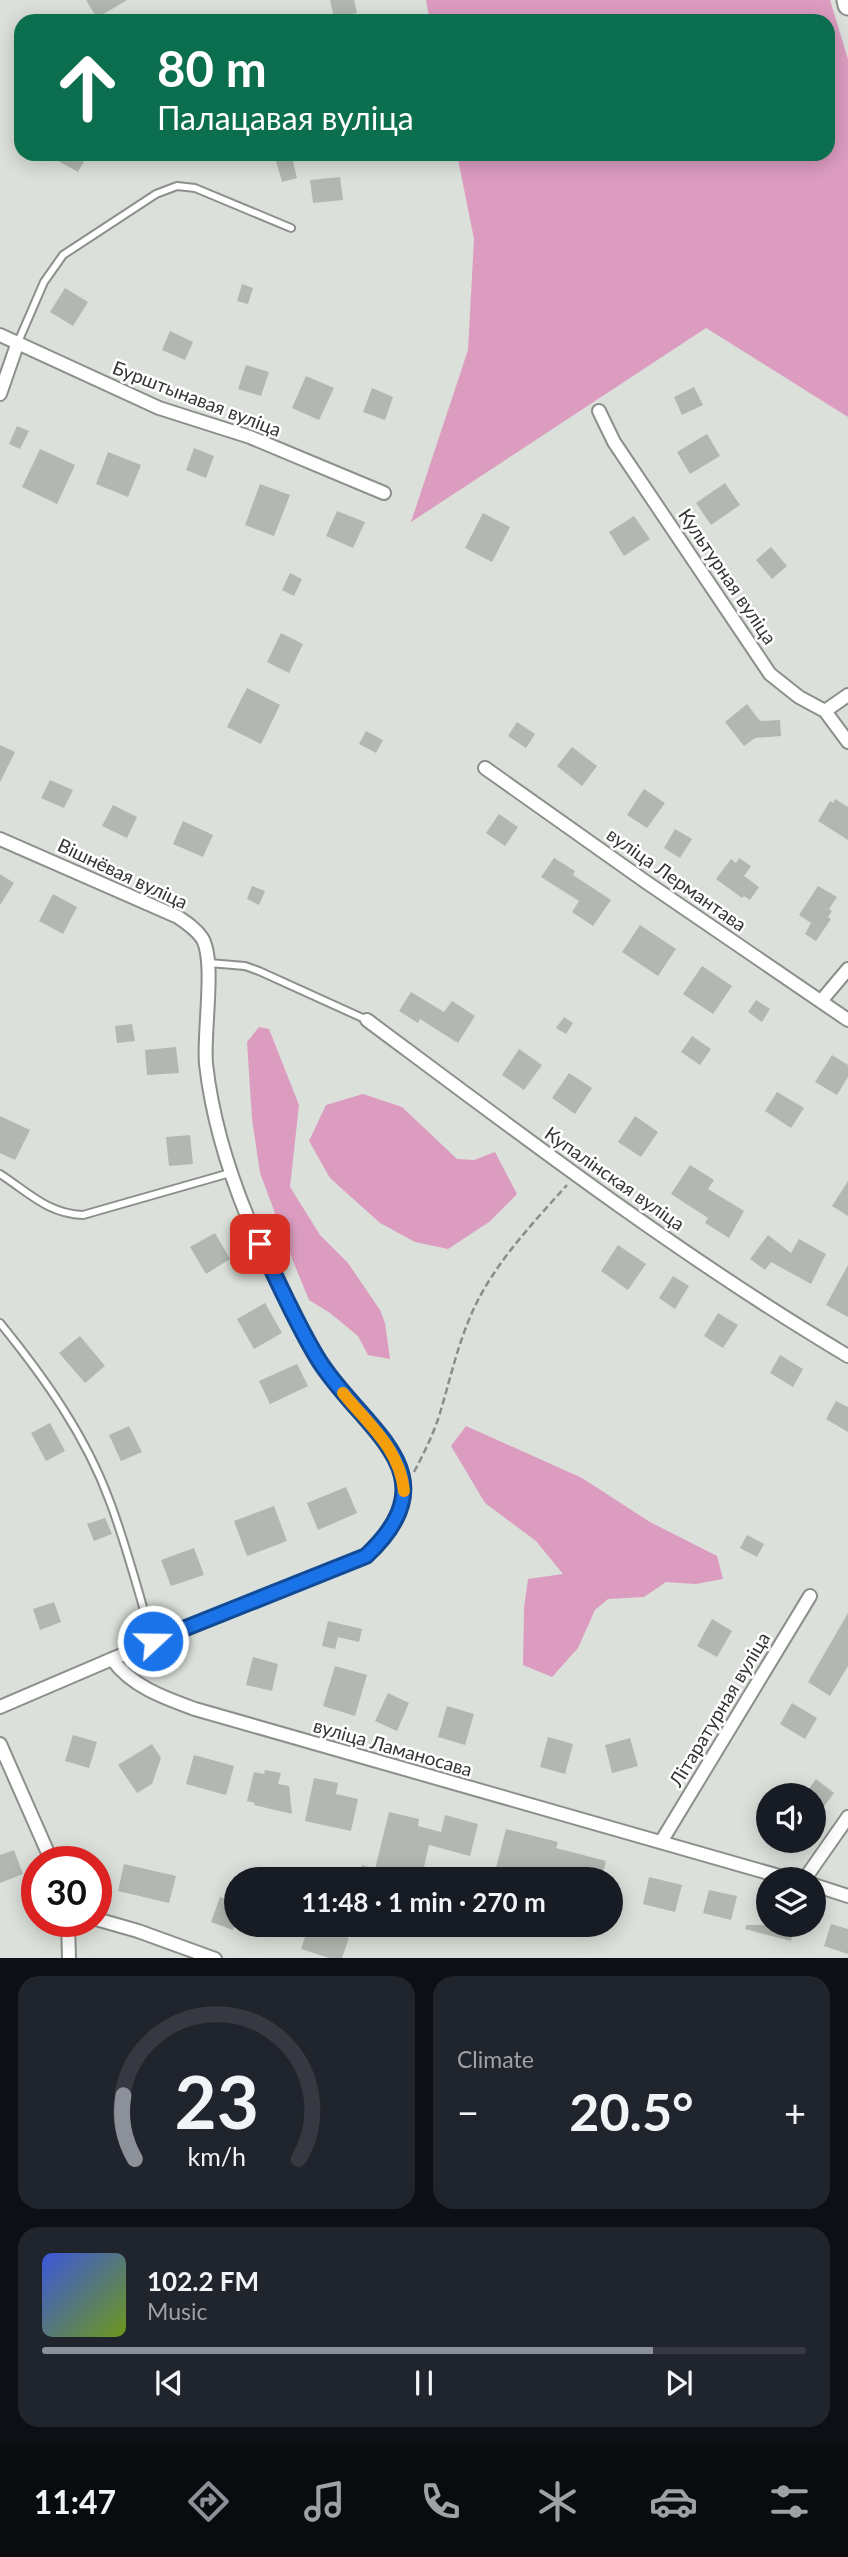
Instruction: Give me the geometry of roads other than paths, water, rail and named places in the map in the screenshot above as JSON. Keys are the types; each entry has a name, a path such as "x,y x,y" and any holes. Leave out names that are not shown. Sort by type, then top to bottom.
{"main road":[{"path":"847,0 848,5"}],"street":[{"name":"Бурштынавая вуліца","path":"0,335 159,408 250,437 384,493"},
{"path":"0,394 18,342"},
{"name":"Культурная вуліца","path":"600,411 614,442 771,674 799,697 825,711 848,742"},
{"path":"825,711 848,695"},
{"name":"вуліца Лермантава","path":"485,768 848,1020"},
{"name":"Вішнёвая вуліца","path":"0,839 178,917 202,938 209,963"},
{"path":"0,1707 153,1641 366,1556 380,1542 396,1517 405,1490 401,1471 392,1451 334,1382 309,1342 249,1221 230,1172 212,1102 206,1062 209,963"},
{"path":"821,1001 848,969"},
{"name":"Купалінская вуліца","path":"367,1020 576,1175 803,1330 848,1356"},
{"name":"Літаратурная вуліца","path":"661,1842 810,1596"},
{"name":"вуліца Ламаносава","path":"112,1659 120,1670 139,1685 195,1709 756,1869"},
{"path":"0,1744 45,1846"},
{"path":"813,1867 848,1817"},
{"path":"826,1889 848,1896"},
{"path":"112,1924 215,1958"},
{"path":"68,1937 69,1958"}],"lane":[{"path":"18,342 44,282 63,255 156,194 177,186 195,188 291,228"},
{"path":"209,963 245,966 259,971 367,1020"},
{"path":"0,1174 42,1204 69,1215 83,1215 230,1172"},
{"path":"0,1324 44,1381 97,1472 119,1527 153,1641"}]}
